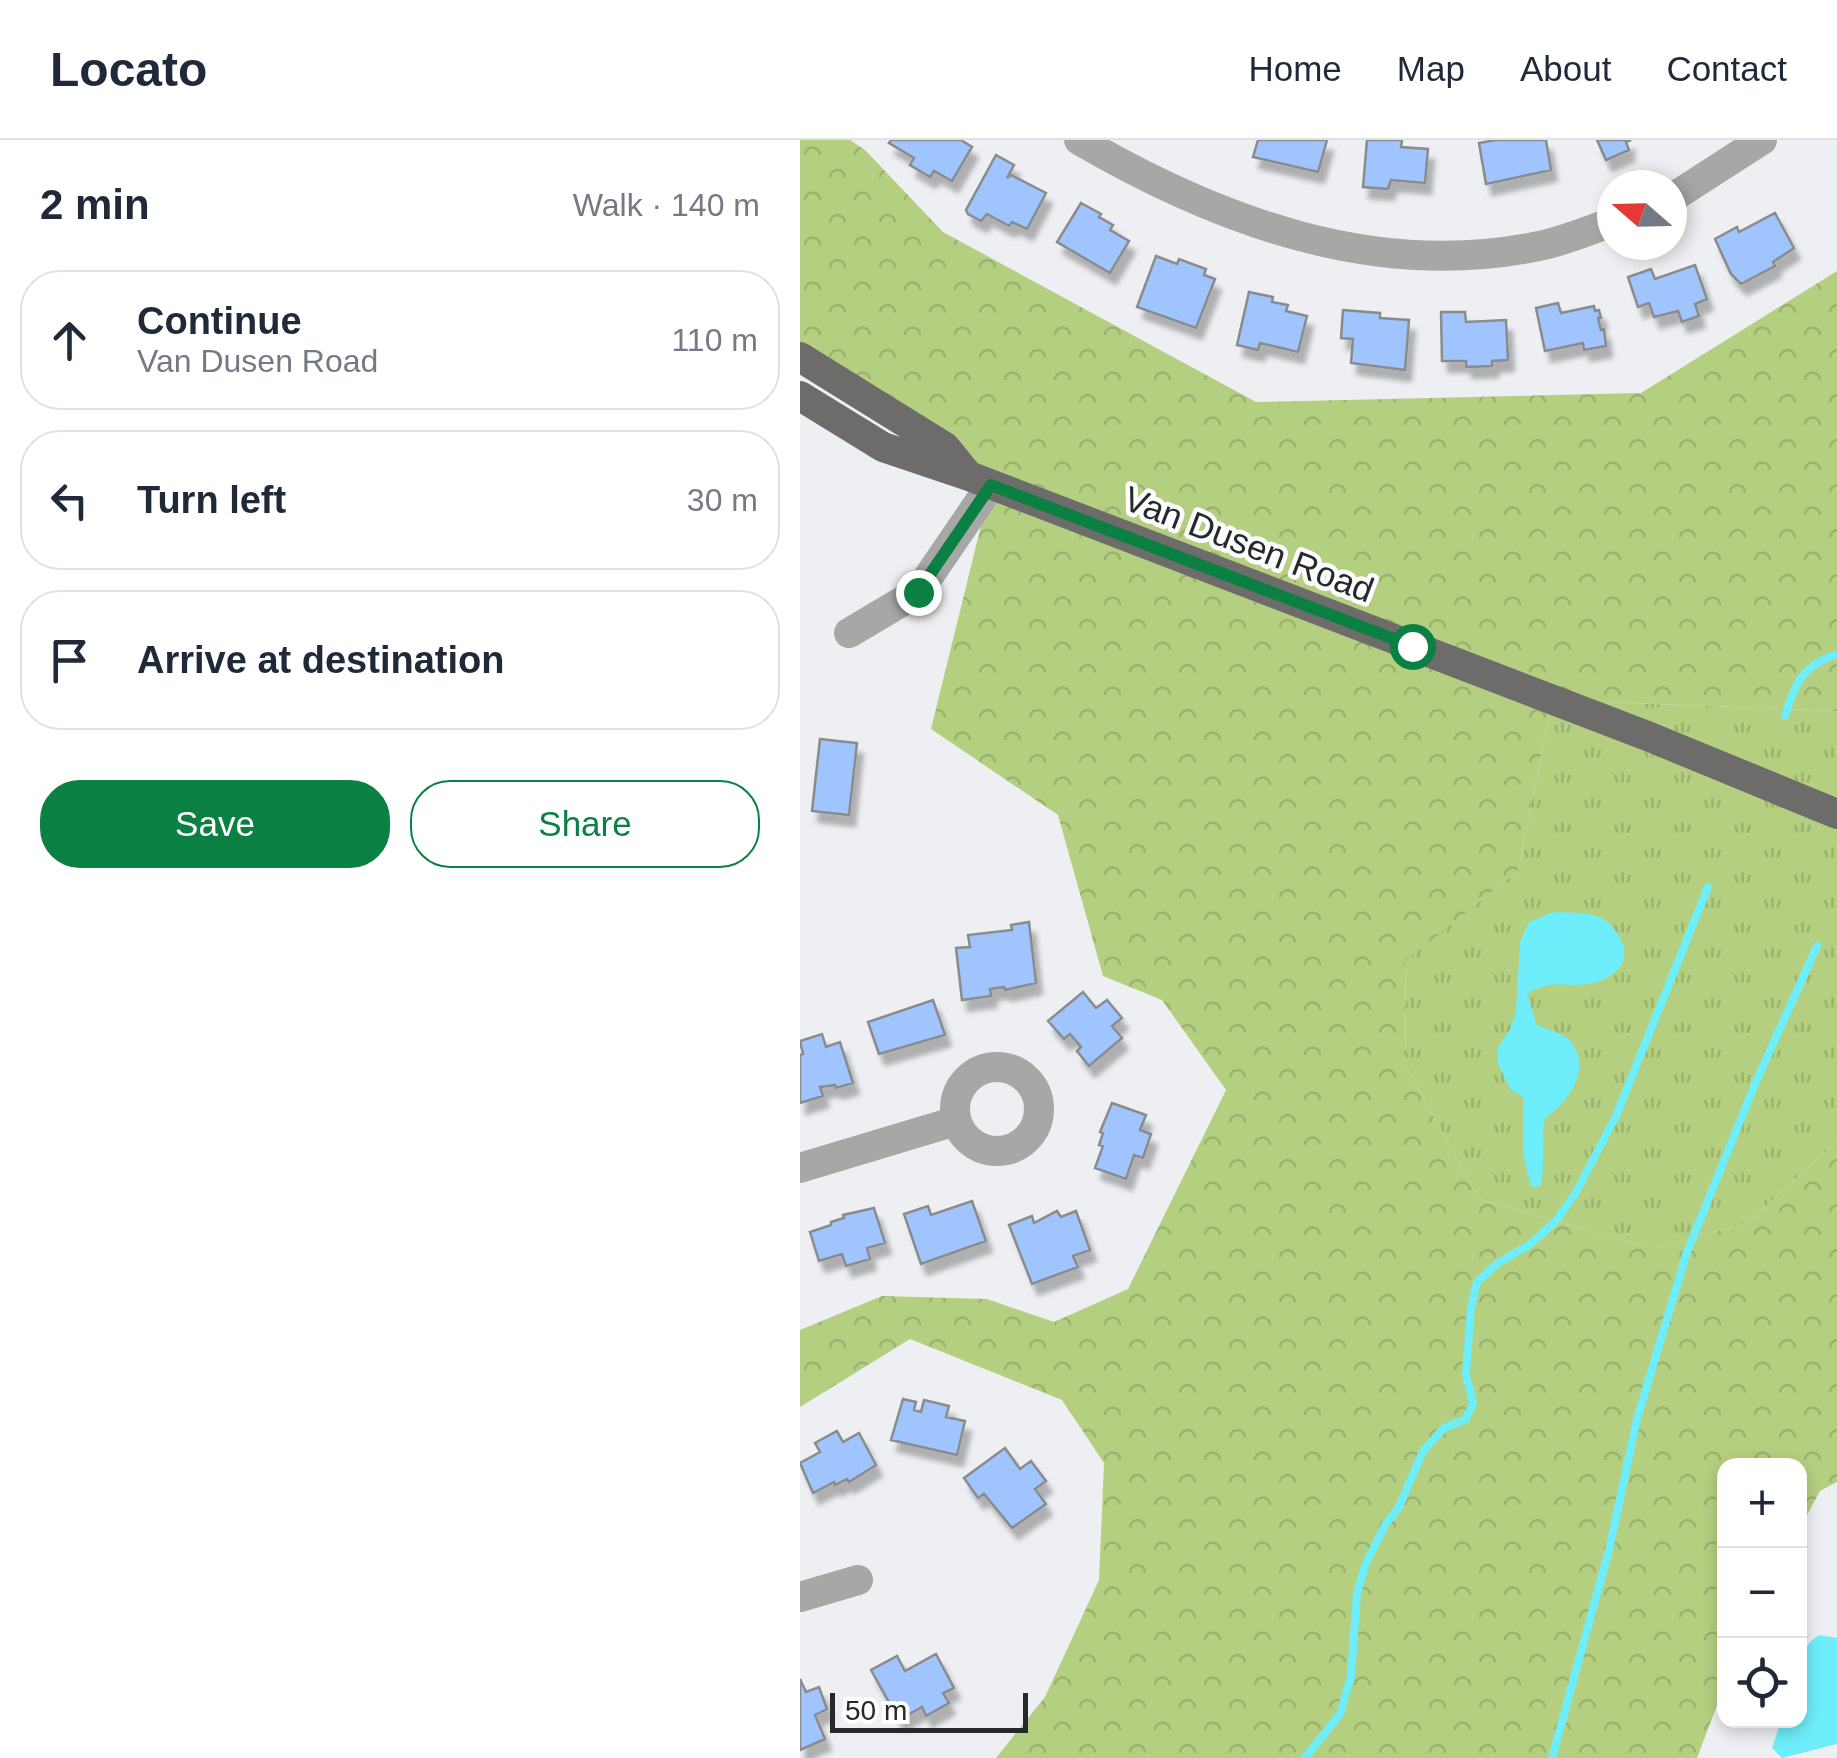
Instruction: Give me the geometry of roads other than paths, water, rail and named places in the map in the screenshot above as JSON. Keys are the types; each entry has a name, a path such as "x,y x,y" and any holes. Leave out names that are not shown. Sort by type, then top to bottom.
{"main road":[{"name":"Van Dusen Road","path":"800,358 946,447 980,480"},
{"name":"Van Dusen Road","path":"800,396 883,446 1650,737 1837,814"}],"street":[{"path":"1079,140 1198,202 1271,230 1369,252 1414,256 1509,251 1542,246 1597,227"},
{"path":"1687,191 1762,140"},
{"path":"849,633 918,592 980,480"},
{"path":"800,1168 956,1122"},
{"path":"800,1596 858,1580"}],"water":[{"path":"1553,912 1601,918 1617,933 1624,954 1620,967 1602,980 1549,985 1527,994 1537,1025 1568,1039 1579,1064 1568,1095 1545,1118 1541,1186 1531,1187 1523,1154 1523,1097 1510,1089 1498,1064 1497,1049 1516,1012 1520,942 1529,922"},
{"path":"1819,1635 1837,1638 1837,1744 1782,1758 1772,1748 1779,1728 1807,1728 1810,1642"}],"waterway":[{"path":"1785,716 1802,677 1825,658 1837,654"},
{"path":"1305,1758 1340,1714 1351,1676 1357,1593 1366,1563 1399,1507 1423,1451 1444,1428 1466,1419 1473,1403 1466,1374 1477,1282 1555,1222 1575,1194 1616,1116 1708,887"},
{"path":"1552,1758 1609,1550 1637,1419 1687,1252 1755,1084 1817,946"}]}
